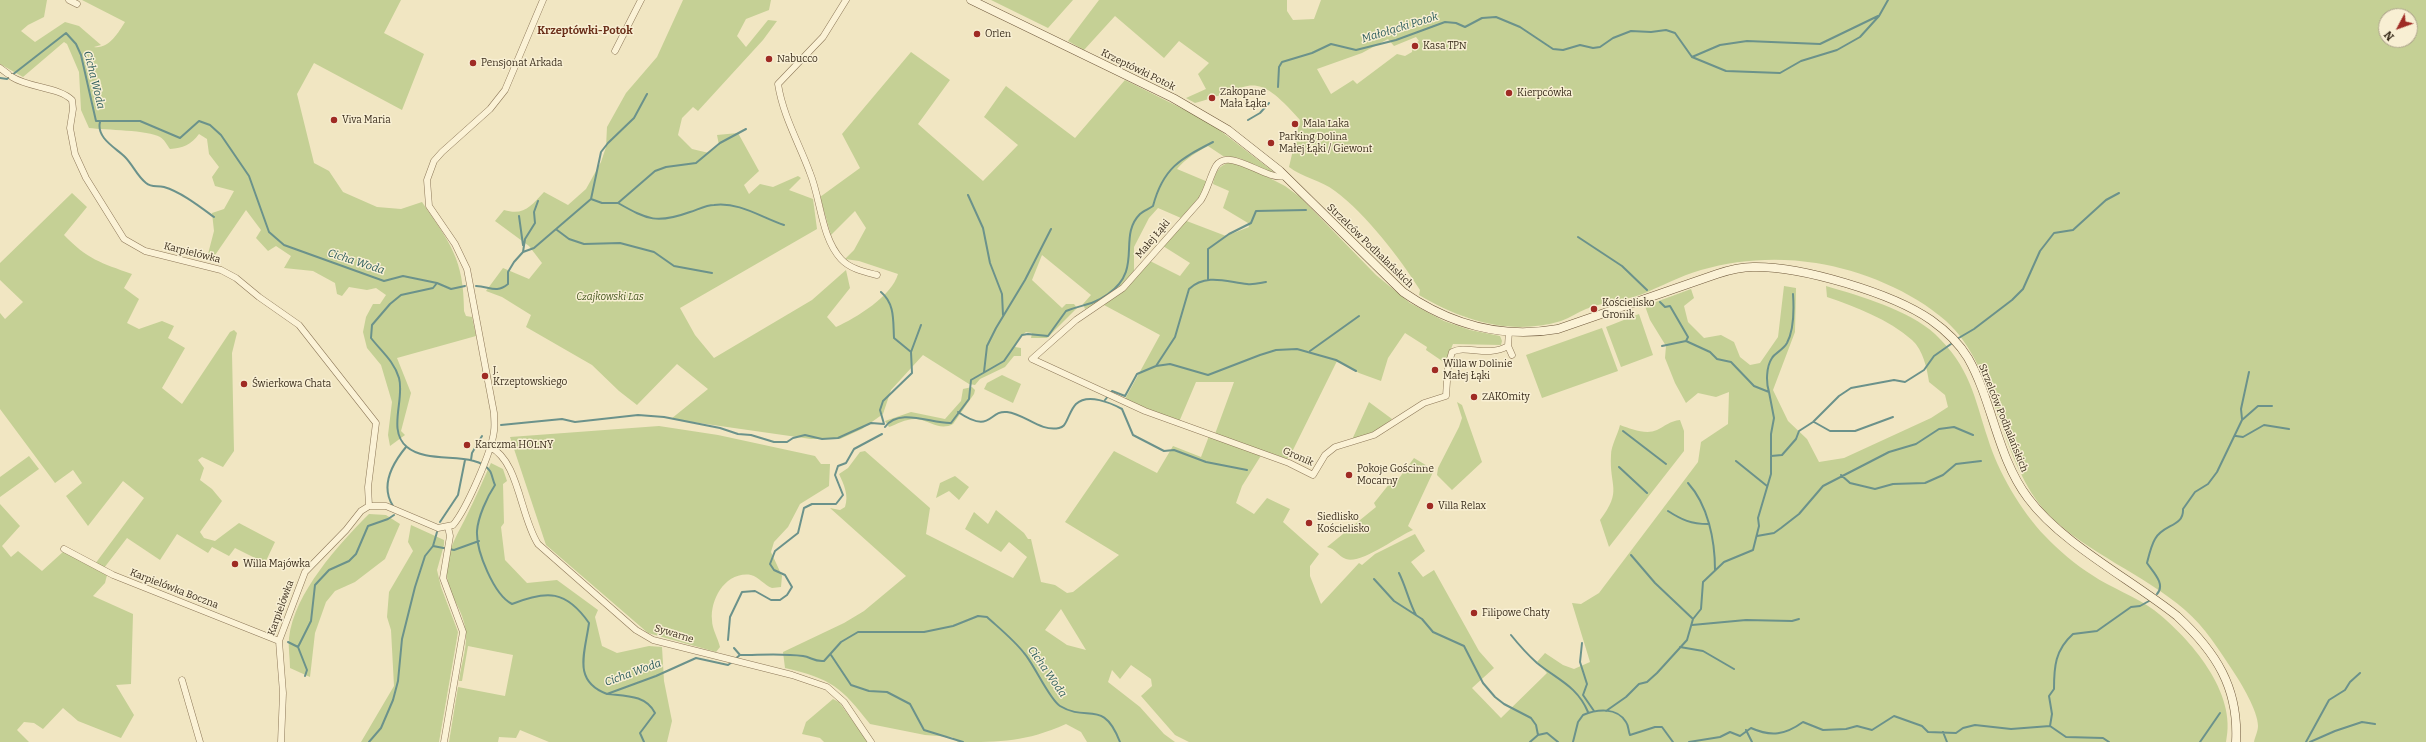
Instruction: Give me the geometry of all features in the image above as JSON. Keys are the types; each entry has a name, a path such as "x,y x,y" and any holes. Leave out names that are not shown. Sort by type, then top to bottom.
{"main road":[{"name":"Krzeptówki Potok","path":"971,0 1195,109 1251,147 1293,185"},
{"name":"Strzelców Podhalańskich","path":"1293,185 1391,282 1414,300 1436,313 1464,323 1508,331 1534,332 1558,329 1735,268 1752,267 1785,270 1840,283 1877,295 1920,314 1943,330 1967,356 1977,374 2010,467 2027,498 2054,526 2177,616 2191,629 2212,656 2228,686 2234,703 2236,742"}],"street":[{"path":"69,0 77,4"},
{"path":"369,506 386,506 434,526 443,528 453,525 463,510 493,439 494,413 467,269 455,244 429,206 427,180 434,161 490,109 505,90 543,0"},
{"path":"615,51 641,0"},
{"path":"846,0 823,37 778,84 794,138 811,174 824,224 833,246 841,259 856,269 877,275"},
{"name":"Karpielówka","path":"0,68 23,83 62,94 72,100 73,109 70,128 75,154 86,178 124,239 145,251 229,273 259,298 289,317 310,336 376,423 368,487 369,506 361,511 305,572 279,641 283,693 281,742"},
{"name":"Małej Łąki","path":"1032,359 1076,320 1112,298 1135,276 1201,200 1207,190 1216,166 1222,161 1226,160 1241,162 1277,178 1284,176"},
{"path":"1508,331 1508,346 1512,355"},
{"name":"Gronik","path":"1032,359 1145,411 1264,454 1313,475 1326,455 1335,447 1374,435 1424,403 1446,396 1448,366 1452,352 1460,350 1495,352 1508,346"},
{"name":"Sywarne","path":"490,447 500,452 513,474 529,530 538,544 636,630 653,640 746,665 792,675 831,689 844,702 871,742"},
{"path":"444,742 463,632 443,578 444,564 450,536 448,527"},
{"name":"Karpielówka Boczna","path":"64,549 114,576 279,641"},
{"path":"182,680 200,742"}],"green space":[{"path":"0,0 47,0 44,17 28,25 21,31 35,42 65,22 79,26 101,45 94,47 99,47 109,43 125,22 82,0 401,0 384,33 424,54 402,110 314,63 297,94 314,163 329,171 343,192 377,207 401,209 422,202 448,241 458,264 463,293 464,311 466,316 472,317 476,336 397,358 411,393 401,431 405,435 390,446 388,435 392,402 381,365 367,348 363,332 366,317 373,304 380,304 386,295 376,288 367,290 349,287 342,296 337,294 335,283 313,271 284,268 291,256 276,246 268,251 256,238 261,230 246,210 211,261 208,254 214,231 212,213 224,209 234,191 215,186 212,177 219,167 209,154 207,139 199,134 193,141 186,145 179,148 170,149 163,139 154,135 89,128 81,110 79,72 67,44 64,42 23,77 0,64"},
{"name":"Czajkowski Las","path":"683,0 771,0 769,10 746,19 737,36 746,47 768,20 777,21 763,40 698,111 693,107 682,118 678,135 692,149 709,153 719,145 717,135 738,133 759,171 744,185 749,194 760,184 773,187 798,176 801,178 789,190 813,199 817,229 680,308 695,335 714,358 812,300 846,270 850,288 827,317 836,327 863,312 889,290 898,274 859,261 845,259 854,250 866,228 855,211 831,235 820,197 860,168 842,134 911,52 950,80 918,124 983,181 1018,145 984,117 1006,86 1075,138 1125,80 1209,122 1275,173 1239,158 1223,156 1208,146 1191,156 1177,169 1208,182 1202,196 1181,218 1158,208 1149,218 1134,247 1134,274 1099,302 1085,309 1083,304 1091,295 1042,255 1032,280 1062,308 1066,304 1074,304 1077,308 1047,338 1031,338 1032,333 1026,332 1021,336 1015,347 1021,348 1021,356 1014,356 1005,367 980,379 975,385 969,384 923,355 891,390 883,414 862,429 840,439 811,439 671,419 708,389 677,364 637,405 619,391 592,365 526,327 531,315 502,297 486,291 503,268 529,279 542,263 529,246 495,221 504,210 511,212 522,211 535,202 544,192 568,205 586,189 601,162 606,147 607,127 626,93 657,57"},
{"path":"991,0 1073,0 1048,28"},
{"path":"1099,0 1287,0 1287,11 1293,20 1314,19 1321,0 2426,0 2426,742 2254,742 2258,726 2252,705 2236,676 2205,631 2185,610 2169,597 2098,553 2064,529 2049,515 2032,493 2019,469 1977,364 1964,341 1946,321 1918,300 1902,291 1885,283 1833,266 1802,261 1758,260 1729,263 1693,272 1640,295 1592,307 1561,321 1542,325 1524,327 1506,326 1470,319 1419,295 1420,290 1402,264 1370,224 1347,201 1330,187 1300,174 1289,167 1300,120 1272,92 1261,87 1251,86 1195,103 1186,98 1206,89 1198,74 1209,63 1179,41 1164,58 1115,16 1084,50 1068,41","holes":["1416,37 1419,41 1413,44 1412,52 1405,56 1397,54 1357,84 1353,80 1331,94 1317,69 1362,53 1388,39 1394,46"]},
{"path":"1231,162 1246,166 1285,186 1300,197 1376,275 1410,303 1444,321 1470,330 1500,336 1502,341 1501,345 1453,344 1445,363 1426,350 1427,347 1405,333 1388,358 1381,381 1359,373 1337,361 1291,454 1287,459 1215,434 1234,382 1196,382 1179,422 1125,399 1160,335 1104,305 1128,285 1150,261 1180,276 1190,263 1163,246 1184,220 1226,236 1249,227 1248,223 1223,208 1229,191 1213,184 1218,170 1223,165"},
{"path":"72,193 87,207 64,235 87,255 112,267 132,274 124,288 139,299 127,323 139,329 162,321 174,326 168,338 185,348 162,388 182,404 230,332 234,330 237,333 232,353 234,451 223,467 202,457 198,460 204,468 200,480 212,489 222,501 200,532 204,538 215,541 239,523 275,542 265,563 235,548 229,556 212,547 208,553 177,534 160,560 127,538 104,568 95,564 144,498 123,481 88,526 66,496 82,483 73,470 55,483 0,409 0,313 5,319 23,302 0,280 0,263"},
{"path":"1784,286 1796,288 1795,332 1773,390 1788,421 1807,439 1819,462 1844,458 1931,418 1948,407 1945,395 1929,382 1926,365 1922,354 1912,340 1882,320 1860,309 1827,297 1826,286 1869,299 1898,311 1924,325 1935,334 1947,346 1963,370 1974,396 1992,452 2004,478 2027,515 2061,552 2099,580 2131,596 2154,610 2196,651 2218,686 2225,705 2228,723 2226,742 1189,742 1175,735 1141,696 1152,686 1151,679 1131,665 1120,679 1112,670 1108,682 1140,707 1164,734 1175,742 1087,742 1081,732 1066,724 1025,738 1013,740 958,742 952,737 925,735 870,724 851,701 834,686 814,676 785,668 783,652 844,623 864,611 906,576 830,508 840,510 845,507 846,494 839,474 848,468 860,452 865,451 930,508 926,534 1013,578 1027,557 1009,542 1001,552 965,529 974,512 988,524 996,510 1024,533 1028,539 1031,539 1041,582 1055,585 1067,593 1073,592 1119,555 1065,522 1114,451 1157,473 1173,446 1201,457 1209,436 1262,454 1242,486 1236,503 1254,514 1267,498 1290,509 1283,522 1319,554 1310,566 1310,576 1321,604 1359,563 1362,565 1375,554 1415,534 1425,551 1411,562 1423,577 1434,570 1479,651 1494,668 1472,688 1501,718 1547,673 1537,662 1545,653 1563,665 1574,669 1590,662 1572,603 1581,604 1599,593 1698,462 1701,442 1728,424 1729,392 1716,397 1698,393 1686,403 1675,383 1665,358 1666,346 1650,320 1645,306 1691,289 1694,298 1684,306 1688,322 1704,338 1721,335 1734,342 1740,357 1750,365 1760,363 1778,337","holes":["1061,609 1086,650 1067,645 1045,630"]},
{"path":"1639,314 1653,355 1621,367 1606,327"},
{"path":"1602,328 1618,371 1542,398 1526,355"},
{"path":"1002,375 1021,384 1013,403 984,389 987,383"},
{"path":"972,387 975,390 974,394 953,424 948,426 939,426 922,420 913,419 906,420 889,427 885,421 911,412 945,419 961,401 963,389"},
{"path":"1369,402 1392,419 1376,431 1351,442"},
{"path":"1457,402 1462,405 1482,462 1452,490 1437,475 1438,468 1462,418"},
{"path":"1680,420 1684,431 1684,451 1609,547 1600,520 1607,510 1613,495 1611,451 1620,425 1638,431 1648,432 1657,430 1670,423"},
{"path":"659,426 718,435 815,456 821,464 830,464 829,486 800,504 788,527 774,542 771,552 782,576 781,587 772,588 754,576 742,575 734,577 721,588 717,595 712,612 713,627 720,647 716,652 648,633 546,545 510,437"},
{"path":"29,456 39,469 0,497 0,477"},
{"path":"1414,458 1434,470 1408,526 1413,530 1369,554 1352,560 1343,558 1333,549 1327,547 1376,507 1374,503 1390,483 1394,485"},
{"path":"491,463 503,469 507,481 503,484 504,523 501,527 505,560 527,583 557,580 598,610 595,617 602,646 617,653 649,646 662,647 664,681 672,721 667,742 549,742 520,730 516,738 499,737 498,742 449,742 458,687 505,696 513,655 468,646 462,681 459,681 466,633 461,613 451,592 447,577 449,554 454,540"},
{"path":"955,476 969,487 959,500 949,491 936,498 940,483"},
{"path":"0,504 20,526 2,546 11,557 18,551 42,571 64,551 107,575 105,583 93,596 133,614 131,684 116,685 134,715 121,738 78,721 63,708 43,729 34,723 24,722 17,730 29,742 0,742"},
{"path":"369,514 386,515 400,524 385,559 355,582 335,591 326,602 315,633 310,677 290,668 289,638 299,604 320,570"},
{"path":"411,525 444,540 437,570 441,587 458,632 439,742 361,742 394,686 391,630 387,617 389,592 413,551 408,542"},
{"path":"833,699 839,702 868,742 824,742 820,738 802,734 806,722"}],"waterway":[{"name":"Małołącki Potok","path":"1278,87 1279,67 1282,62 1312,53 1331,44 1356,50 1396,40 1445,22 1456,23 1465,27 1482,18 1496,17 1520,27 1553,49 1563,50 1580,45 1593,48 1600,47 1613,38 1631,31 1651,32 1666,30 1675,33 1692,57 1726,71 1780,73 1801,61 1837,50 1860,37 1879,16 1888,0"},
{"name":"Małołącki Potok","path":"1692,57 1720,45 1747,41 1820,44 1878,16"},
{"name":"Cicha Woda","path":"0,78 7,79 66,33 76,44 81,55 96,121 140,121 180,138 199,121 210,125 221,135 249,176 269,232 284,245 384,281 403,276 437,283 433,288 401,295 390,304 372,325 371,338 391,361 399,378 400,395 397,424 401,440 407,447 416,452 427,455 474,461 483,465 491,472 495,485 481,513 477,531 477,540 487,572 499,592 512,604 536,596 555,596 564,599 581,612 589,623 583,665 585,674 589,682 607,694 656,676 696,658 728,665 732,662"},
{"path":"591,199 601,152 608,143 634,118 647,94"},
{"name":"Małołącki Potok","path":"1248,120 1260,113 1269,103"},
{"path":"100,122 101,133 104,138 125,157 148,185 164,187 177,192 214,217"},
{"path":"476,286 500,289 508,284 508,272 523,252 534,248 591,199 602,203 618,203 655,171 666,167 696,163 720,143 746,129"},
{"name":"Małołącki Potok","path":"885,427 891,421 907,417 951,423 969,399 971,380 1004,361 1022,335 1028,334 1048,336 1066,311 1092,303 1108,294 1119,284 1125,274 1128,264 1130,233 1133,223 1140,214 1153,206 1162,182 1174,166 1191,154 1213,142"},
{"path":"1957,339 1974,329 2012,300 2023,289 2040,251 2054,233 2073,230 2106,200 2119,193"},
{"path":"968,195 983,228 990,263 1002,294 1003,315"},
{"path":"523,252 525,239 535,223 534,212 538,201"},
{"path":"618,203 645,216 661,219 679,216 711,205 733,206 750,211 784,225"},
{"path":"1208,280 1208,249 1229,234 1251,223 1256,211 1306,210"},
{"path":"519,216 523,245"},
{"path":"984,372 987,346 1025,280 1051,229"},
{"path":"557,230 569,239 584,244 620,243 654,252 674,266 712,273"},
{"path":"1578,237 1622,266 1647,290"},
{"path":"1105,400 1112,391 1125,396 1137,374 1156,366 1175,337 1189,289 1202,281 1210,280 1224,280 1249,284 1266,282"},
{"path":"437,283 451,289 465,286"},
{"path":"881,292 886,297 891,307 894,338 911,352"},
{"path":"1769,392 1767,375 1770,362 1773,356 1787,343 1791,332 1793,294"},
{"path":"1660,302 1665,307 1670,306 1688,337 1686,341 1710,352 1717,359 1731,362 1754,386 1769,392 1774,418 1771,434 1771,455"},
{"path":"1310,351 1359,316"},
{"path":"884,424 880,410 883,401 912,373 911,352 921,325"},
{"path":"1662,346 1686,341"},
{"path":"1606,711 1626,697 1639,684 1647,682 1687,640 1693,619 1701,609 1703,582 1724,562 1753,550 1759,526 1758,518 1771,474 1771,456 1782,455 1796,439 1799,431 1813,422 1839,396 1851,388 1894,380 1905,382 1924,370 1934,356 1951,344"},
{"path":"1156,366 1170,364 1208,375 1276,350 1297,349 1336,360 1356,371"},
{"path":"2242,419 2241,409 2249,372"},
{"path":"958,412 969,419 983,422 1001,412 1014,413 1039,425 1052,429 1062,427 1065,424 1076,404 1087,399 1099,400 1122,409 1133,435 1164,451 1174,450 1206,462 1247,470"},
{"path":"2157,594 2160,586 2158,578 2147,563 2155,539 2159,534 2180,519 2183,509 2195,492 2208,484 2217,472 2242,420 2258,406 2272,406"},
{"path":"501,425 562,419 575,422 638,415 664,417 720,428 738,434 751,435 774,442 787,442 793,438 805,435 822,439 838,438 871,423 884,424"},
{"path":"1814,422 1830,431 1855,431 1893,417"},
{"path":"2236,436 2243,437 2264,425 2289,429"},
{"path":"1757,536 1774,533 1781,528 1799,514 1823,486 1889,452 1916,444 1939,429 1954,427 1973,435"},
{"path":"1623,431 1666,464"},
{"name":"Małołącki Potok","path":"728,640 730,617 742,592 755,591 771,600 780,600 787,595 792,587 785,575 774,570 770,564 775,551 798,533 804,508 812,504 836,504 843,495 835,475 838,466 846,463 854,449 882,434"},
{"path":"471,460 472,453 482,436"},
{"path":"393,506 389,498 388,491 389,475 396,461 406,447"},
{"path":"440,522 458,495 465,460"},
{"path":"1736,461 1767,486"},
{"path":"1841,475 1850,483 1875,489 1893,484 1925,483 1943,475 1956,464 1981,461"},
{"path":"1619,467 1647,493"},
{"path":"1688,483 1701,502 1709,524 1714,547 1715,570"},
{"path":"1668,511 1687,521 1708,524"},
{"path":"305,676 307,670 298,647 311,621 315,585 329,570 349,561 356,554 368,526 388,519 394,515"},
{"path":"369,742 381,728 393,700 398,681 402,639 415,587 425,556 433,546 437,532"},
{"path":"433,546 454,550 479,541"},
{"path":"1631,555 1655,583 1693,619"},
{"path":"1399,573 1416,615"},
{"path":"1374,579 1394,601 1422,619 1433,632 1464,646 1483,683 1495,697 1504,704 1531,718 1536,725 1538,735"},
{"path":"2050,726 2052,714 2049,696 2054,689 2055,666 2062,646 2073,634 2097,631 2131,607 2140,606 2149,601"},
{"name":"Cicha Woda","path":"735,659 740,655 779,654 803,656 818,661 824,661 841,642 858,632 924,632 953,626 978,616 987,617 1020,648 1028,658 1046,689 1060,706 1070,711 1101,716 1107,720 1114,729 1120,742"},
{"path":"1692,625 1746,620 1792,621 1799,619"},
{"path":"1511,635 1537,663 1573,690 1584,703 1588,712"},
{"path":"288,642 298,647"},
{"path":"1582,643 1580,662 1587,684 1583,695 1594,711"},
{"path":"1680,647 1703,651 1734,669"},
{"name":"Małołącki Potok","path":"734,648 740,655"},
{"path":"831,655 851,685 869,691 887,692 910,704 924,730 963,742"},
{"path":"2306,742 2329,700 2345,690 2350,682 2360,673"},
{"path":"608,694 635,698 651,707 655,713 640,733 644,742"},
{"path":"1573,742 1578,722 1583,715 1594,711 1612,712 1622,717 1627,724 1630,735 1655,727 1662,727 1673,742"},
{"path":"2200,742 2220,713"},
{"path":"1689,742 1720,737 1730,732 1740,736 1751,728 1765,733 1784,732 1803,722 1823,730 1846,729 1857,726 1872,730 1894,716 1922,726 1928,732 1956,733 1963,728 1975,725 2011,729 2050,726 2066,737 2103,738 2109,742"},
{"path":"2310,742 2335,731 2362,722 2375,724"},
{"path":"1746,730 1752,742"},
{"path":"1943,732 1947,742"},
{"path":"1530,742 1538,735 1547,733 1558,742"}],"place":[{"name":"Orlen","path":"977,34"},
{"name":"Kasa TPN","path":"1415,46"},
{"name":"Nabucco","path":"769,59"},
{"name":"Pensjonat Arkada","path":"473,63"},
{"name":"Kierpcówka","path":"1509,93"},
{"name":"Zakopane Mała Łąka","path":"1212,98"},
{"name":"Viva Maria","path":"334,120"},
{"name":"Mala Laka","path":"1295,124"},
{"name":"Parking Dolina Małej Łąki / Giewont","path":"1271,143"},
{"name":"Kościelisko Gronik","path":"1594,309"},
{"name":"Willa w Dolinie Małej Łąki","path":"1435,370"},
{"name":"J. Krzeptowskiego","path":"485,376"},
{"name":"Świerkowa Chata","path":"244,384"},
{"name":"ZAKOmity","path":"1474,397"},
{"name":"Karczma HOLNY","path":"467,445"},
{"name":"Pokoje Gościnne Mocarny","path":"1349,475"},
{"name":"Villa Relax","path":"1430,506"},
{"name":"Siedlisko Kościelisko","path":"1309,523"},
{"name":"Willa Majówka","path":"235,564"},
{"name":"Filipowe Chaty","path":"1474,613"}],"district":[{"name":"Krzeptówki-Potok","path":"585,31"}]}
